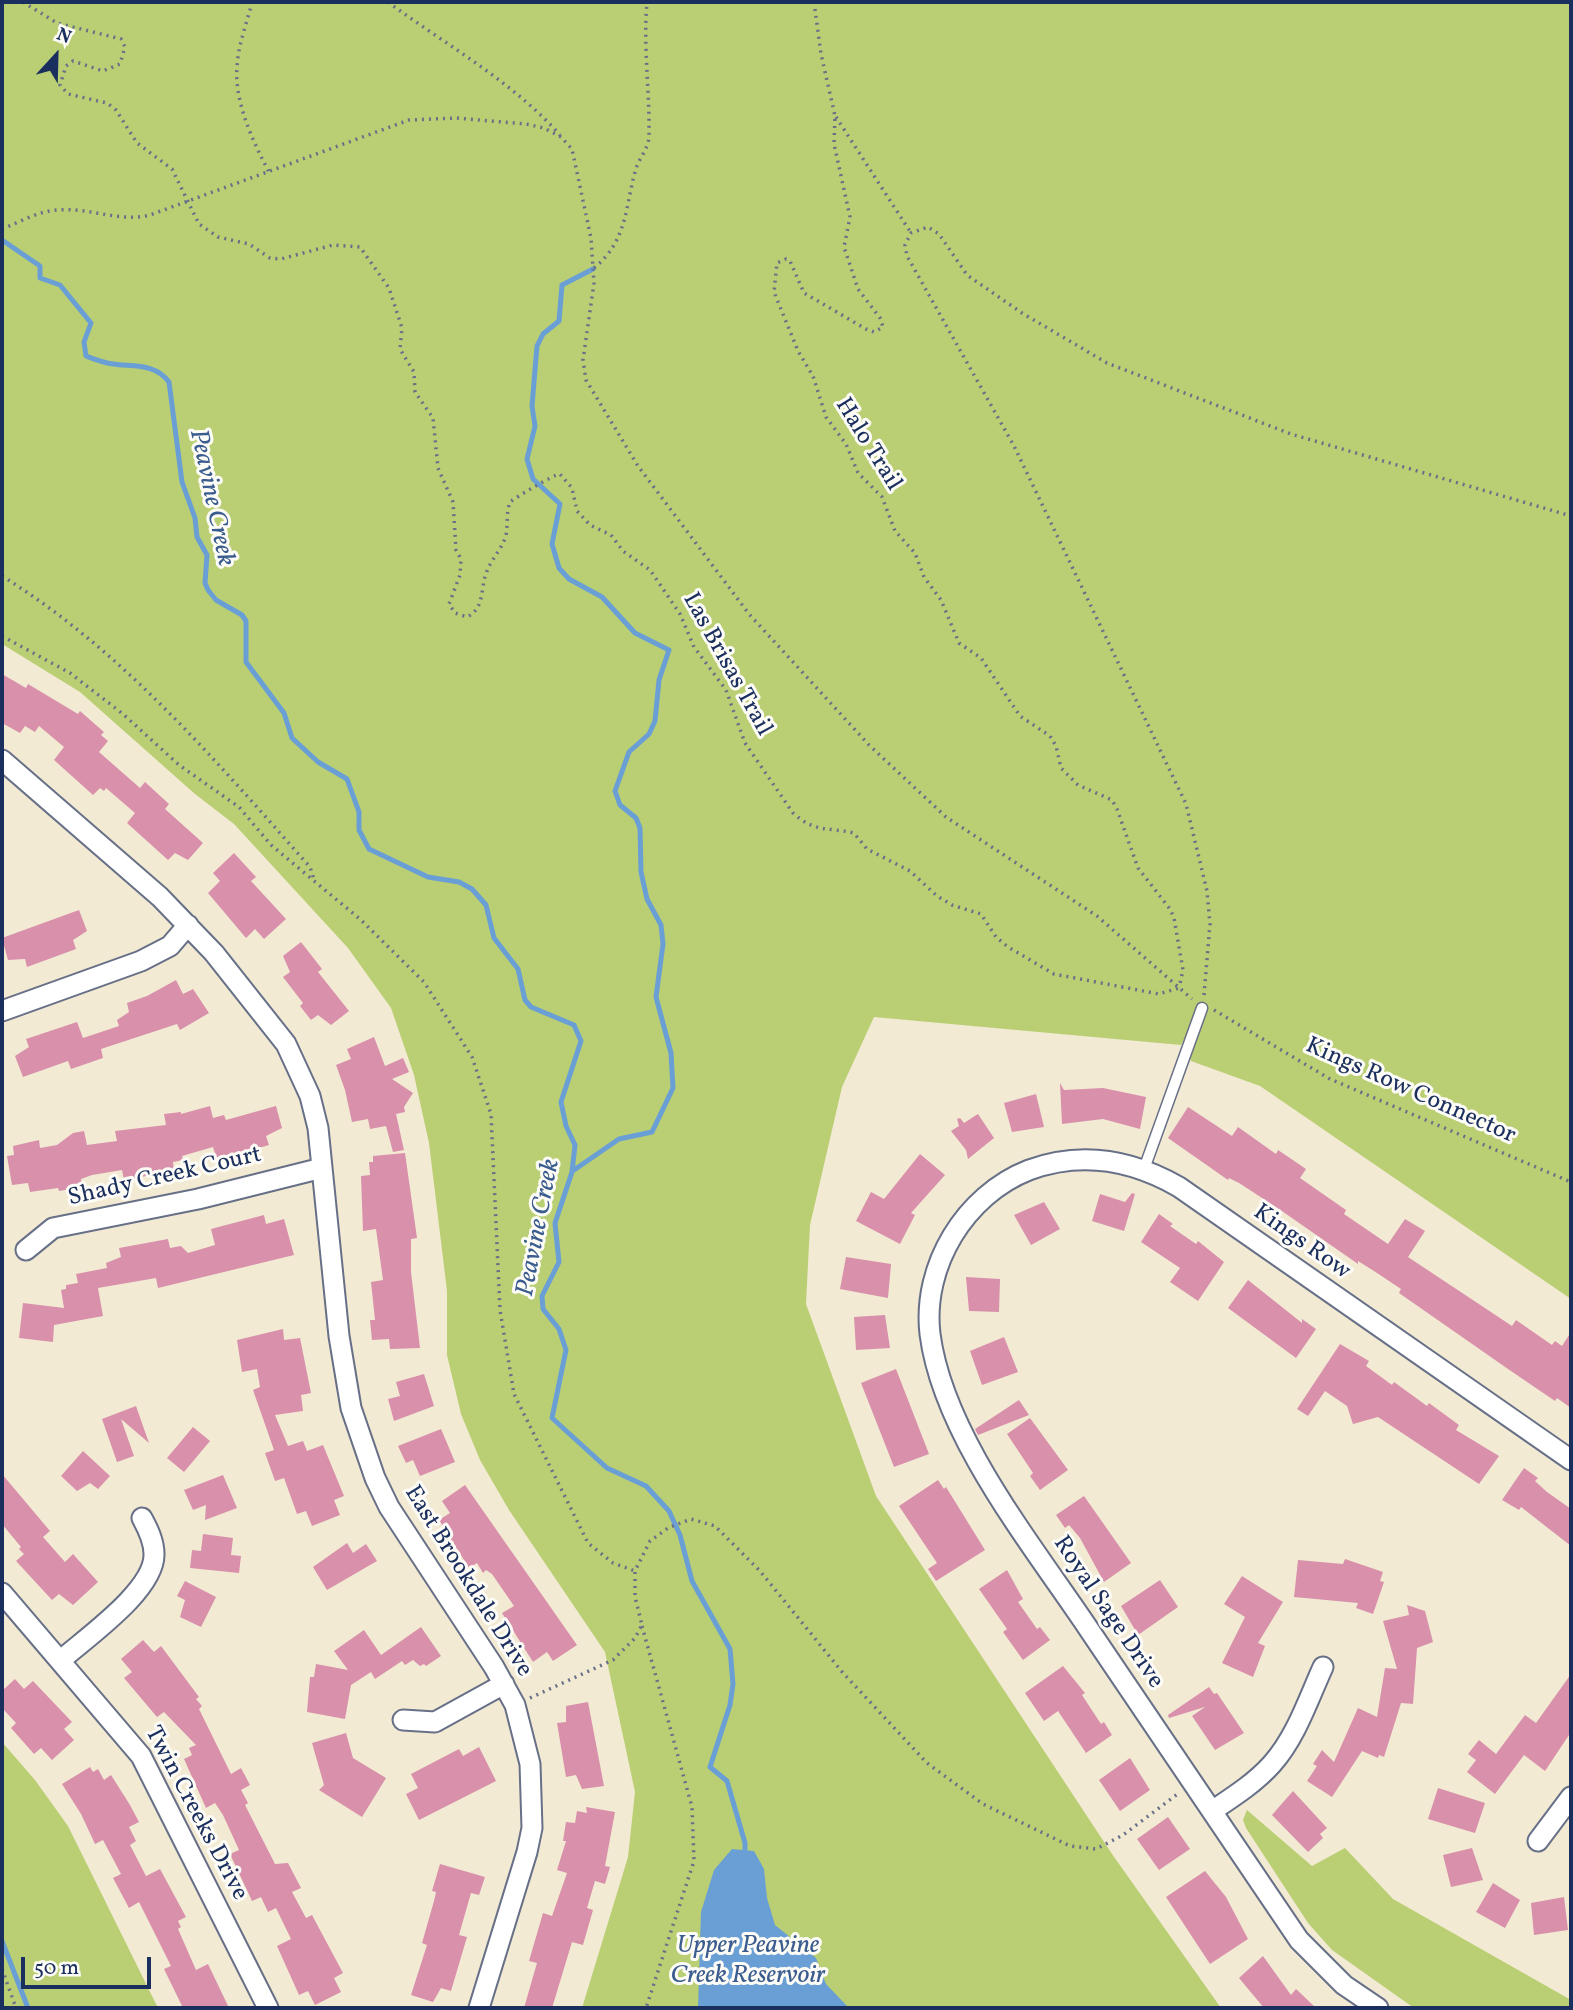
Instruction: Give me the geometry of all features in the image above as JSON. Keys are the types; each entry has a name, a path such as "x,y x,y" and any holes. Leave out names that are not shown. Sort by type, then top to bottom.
{"street":[{"name":"East Brookdale Drive","path":"2,760 160,897 188,925 286,1044 310,1096 318,1128 343,1369 360,1439 375,1478 408,1540 504,1684 515,1705 530,1764 532,1828 522,1871 479,2008"},
{"path":"2,1012 141,961 170,946 188,925"},
{"name":"Kings Row","path":"981,1200 1003,1183 1051,1163 1104,1160 1144,1169 1179,1187 1571,1460"},
{"name":"Shady Creek Court","path":"26,1250 53,1228 198,1199 322,1168"},
{"name":"Royal Sage Drive","path":"981,1200 954,1234 934,1282 930,1333 935,1361 980,1467 1299,1940 1344,1985 1378,2008"},
{"path":"61,1660 146,1581 155,1556 152,1540 142,1518"},
{"name":"Twin Creeks Drive","path":"2,1593 141,1756 268,2008"},
{"path":"1212,1811 1254,1782 1273,1764 1289,1741 1323,1667"},
{"path":"403,1720 435,1721 504,1684"},
{"path":"1538,1841 1571,1797"}],"lane":[{"path":"1144,1169 1202,1008"}],"path":[{"name":"Las Brisas Trail","path":"23,2 57,23 121,38 125,47 120,64 103,71 73,61 66,66 60,85 68,94 107,103 116,110 137,143 172,169 205,231 218,237 240,239 270,258 281,259 333,245 360,247 384,278 402,328 400,349 414,372 415,392 433,418 438,468 453,502 456,550 461,559 460,575 449,604 455,613 467,617 474,614 480,603 486,571 496,559 506,533 510,502 536,489 551,475 560,474 572,488 577,510 590,525 611,535 623,551 655,576 680,614 694,647 726,690 746,743 793,813 803,823 818,830 854,833 867,849 910,871 951,905 981,914 1002,942 1054,974 1159,994 1180,988"},
{"path":"252,2 237,65 237,88 254,144 269,172"},
{"path":"388,2 449,42 538,111 572,149 593,269 583,360 586,380 638,466 749,614 869,745 946,817 1097,916 1202,1008"},
{"path":"593,269 613,251 634,190 637,165 649,140 644,63 647,2"},
{"name":"Halo Trail","path":"814,2 821,54 835,116 834,144 850,217 844,247 858,289 883,322 883,327 874,332 813,301 799,286 790,261 786,259 777,263 774,270 774,292 798,351 813,376 826,417 846,444 859,473 882,497 895,531 915,553 924,577 941,600 959,643 981,658 1020,716 1050,736 1061,768 1077,785 1112,800 1138,868 1174,918 1183,970 1180,988"},
{"path":"835,116 911,233"},
{"path":"2,229 44,212 60,209 140,217 409,120 456,118 526,124 544,128 561,137"},
{"path":"1202,1008 1210,924 1204,878 1186,804 1014,446 933,297 906,256 905,245 911,233 929,227 939,234 967,275 1022,313 1107,363 1291,434 1571,516"},
{"path":"2,576 51,607 159,699 310,867 315,881"},
{"path":"2,636 70,673 112,705 179,765 239,807 271,845 361,920 424,982 472,1058 491,1114 500,1310 514,1394 588,1543 613,1563 635,1571"},
{"name":"Kings Row Connector","path":"1202,1008 1212,1009 1244,1026 1330,1079 1571,1182"},
{"path":"646,2008 694,1860 692,1807 635,1597 635,1571 650,1541 668,1528 691,1519 715,1526 760,1571 843,1673 926,1763 983,1804 1070,1846 1096,1849 1123,1835 1179,1793"},
{"path":"515,1705 612,1660 635,1638 642,1625"},
{"path":"2,1969 16,2008"}],"green space":[{"path":"2,2 1571,2 1571,1299 1260,1086 1191,1061 1184,1040 1181,1045 874,1017 842,1087 810,1225 806,1304 876,1496 1112,1854 1221,2008 582,2008 628,1857 635,1792 605,1652 509,1510 480,1460 461,1414 447,1355 447,1291 429,1143 414,1075 391,1008 348,948 234,824 195,794 80,692 2,644"},
{"path":"2,1742 35,1780 68,1826 158,2008 2,2008"},
{"path":"1247,1810 1312,1866 1345,1848 1393,1899 1571,2000 1571,2008 1414,2008 1332,1950 1308,1923 1246,1828 1243,1820"}],"water":[{"name":"Upper Peavine Creek Reservoir","path":"732,1849 754,1851 764,1869 767,1898 775,1925 816,1958 826,1984 849,2008 698,2008 701,1912 714,1870"}],"building":[{"path":"2,674 26,688 28,684 78,714 80,711 104,732 101,735 108,741 99,752 140,788 145,782 169,804 165,809 203,843 188,860 175,853 168,860 127,823 135,813 106,788 104,791 100,788 93,795 54,760 64,747 39,726 35,732 25,726 20,733 2,723"},
{"path":"234,853 256,877 251,881 286,919 264,939 255,929 246,938 208,893 220,881 213,873"},
{"path":"79,910 87,931 73,940 76,949 27,967 25,959 8,960 2,938"},
{"path":"301,942 322,969 318,972 349,1011 331,1025 318,1015 311,1020 300,1006 303,1003 283,977 290,972 283,956"},
{"path":"176,980 183,994 193,989 209,1013 180,1030 177,1024 101,1049 103,1058 71,1069 68,1061 23,1077 15,1056 29,1047 26,1039 77,1022 83,1038 119,1026 117,1020 129,1012 127,1003 147,996"},
{"path":"374,1037 385,1066 403,1058 409,1072 392,1079 413,1093 404,1107 405,1112 396,1114 404,1150 393,1152 386,1126 370,1129 368,1119 352,1122 336,1065 351,1059 347,1049"},
{"path":"1060,1083 1064,1090 1103,1088 1146,1097 1140,1129 1103,1119 1062,1124"},
{"path":"1036,1094 1044,1127 1012,1132 1004,1103"},
{"path":"210,1106 213,1118 224,1115 226,1120 276,1106 282,1128 266,1136 269,1145 217,1160 213,1147 182,1156 183,1160 173,1162 174,1171 124,1180 122,1170 92,1175 81,1179 82,1187 59,1191 58,1188 30,1192 28,1183 12,1185 7,1156 14,1155 13,1146 39,1140 40,1148 57,1145 73,1133 84,1131 87,1145 117,1141 115,1131 166,1125 164,1114 181,1114"},
{"path":"1188,1107 1232,1136 1238,1127 1276,1154 1278,1150 1306,1169 1300,1178 1346,1210 1344,1214 1388,1244 1405,1219 1425,1231 1408,1257 1512,1326 1516,1320 1552,1345 1555,1341 1562,1346 1571,1332 1571,1408 1557,1398 1555,1401 1399,1293 1401,1289 1358,1261 1358,1264 1239,1183 1229,1178 1228,1180 1168,1138"},
{"path":"978,1114 994,1138 968,1159 966,1150 951,1131 959,1126 957,1119 960,1118 964,1123"},
{"path":"405,1153 417,1238 411,1239 411,1272 420,1348 390,1349 389,1339 372,1340 370,1320 375,1320 371,1282 383,1280 376,1229 363,1231 361,1176 370,1175 369,1162 373,1162 373,1156"},
{"path":"920,1154 945,1175 911,1213 915,1215 900,1244 856,1221 871,1192 884,1199"},
{"path":"1132,1193 1135,1194 1124,1231 1092,1221 1100,1194 1125,1202"},
{"path":"1044,1202 1060,1229 1031,1245 1014,1215"},
{"path":"1159,1214 1173,1224 1170,1226 1196,1244 1198,1241 1224,1262 1198,1301 1170,1282 1180,1268 1141,1242"},
{"path":"264,1215 266,1224 284,1219 294,1255 158,1288 156,1278 98,1288 103,1316 54,1325 53,1342 19,1338 23,1303 64,1308 61,1290 66,1289 66,1285 78,1283 76,1274 107,1268 106,1263 121,1257 119,1248 168,1239 170,1248 181,1246 188,1253 215,1245 211,1229"},
{"path":"846,1257 891,1264 888,1298 840,1289"},
{"path":"966,1277 1000,1279 999,1312 969,1311"},
{"path":"1248,1280 1302,1323 1302,1319 1316,1329 1296,1358 1228,1308"},
{"path":"885,1315 890,1348 856,1350 854,1317"},
{"path":"283,1329 284,1340 300,1338 311,1393 301,1395 303,1411 275,1415 288,1446 303,1441 307,1451 323,1445 344,1496 334,1500 340,1515 312,1526 306,1511 297,1514 284,1478 275,1481 265,1453 274,1450 253,1390 260,1387 257,1369 242,1372 237,1340"},
{"path":"1004,1337 1018,1372 982,1385 970,1351"},
{"path":"1340,1344 1369,1361 1366,1366 1392,1385 1394,1382 1427,1406 1429,1403 1459,1425 1456,1430 1499,1456 1479,1484 1378,1417 1353,1424 1347,1406 1325,1391 1308,1416 1297,1409"},
{"path":"896,1369 929,1454 894,1467 861,1383"},
{"path":"424,1374 434,1406 394,1421 388,1399 400,1396 396,1382"},
{"path":"1019,1400 1029,1415 978,1435 975,1429"},
{"path":"136,1406 149,1443 121,1419 134,1456 117,1462 102,1419"},
{"path":"1030,1418 1068,1470 1040,1490 1030,1476 1033,1473 1007,1434"},
{"path":"193,1427 210,1441 184,1472 167,1458"},
{"path":"441,1429 455,1462 420,1476 413,1460 406,1463 398,1446"},
{"path":"83,1451 110,1476 98,1489 90,1483 77,1491 61,1476"},
{"path":"1524,1468 1538,1478 1535,1481 1547,1492 1571,1509 1571,1546 1521,1507 1519,1510 1502,1500"},
{"path":"2,1474 50,1531 43,1537 65,1562 73,1554 98,1582 73,1605 59,1594 52,1600 16,1561 24,1554 2,1524"},
{"path":"223,1475 237,1508 205,1520 206,1505 193,1510 184,1490"},
{"path":"938,1480 944,1489 946,1487 985,1550 936,1581 928,1569 937,1563 899,1506"},
{"path":"465,1485 577,1645 553,1661 547,1652 533,1662 502,1613 514,1606 492,1574 486,1570 483,1573 477,1563 469,1568 439,1520 450,1513 442,1501"},
{"path":"1084,1496 1131,1563 1104,1582 1080,1538 1069,1525 1065,1528 1056,1515"},
{"path":"203,1534 233,1538 231,1555 241,1556 239,1573 190,1568 192,1550 201,1551"},
{"path":"347,1543 353,1553 366,1544 377,1561 327,1590 313,1567"},
{"path":"1345,1559 1383,1572 1380,1581 1384,1582 1373,1614 1356,1608 1358,1603 1294,1597 1298,1560 1343,1564"},
{"path":"1007,1570 1023,1599 1018,1602 1037,1629 1040,1627 1050,1640 1023,1660 1003,1632 1007,1629 979,1589"},
{"path":"1242,1576 1283,1602 1258,1643 1265,1646 1253,1677 1222,1663 1245,1617 1224,1604"},
{"path":"1160,1580 1178,1607 1138,1635 1121,1606"},
{"path":"185,1581 216,1597 201,1627 180,1617 185,1600 177,1596"},
{"path":"1407,1605 1425,1611 1433,1642 1417,1648 1413,1704 1401,1703 1384,1757 1379,1755 1378,1758 1362,1751 1332,1797 1307,1781 1317,1766 1313,1764 1322,1750 1334,1762 1358,1708 1377,1717 1385,1668 1397,1669 1383,1621 1409,1615"},
{"path":"421,1627 441,1656 426,1666 420,1666 413,1660 405,1665 402,1661 375,1679 371,1672 351,1685 345,1719 307,1712 310,1677 314,1677 316,1664 348,1670 334,1651 364,1630 381,1655"},
{"path":"143,1640 154,1652 161,1646 199,1697 196,1699 202,1706 199,1709 231,1774 241,1768 250,1785 241,1790 248,1803 245,1805 275,1864 288,1863 301,1888 292,1892 306,1918 312,1915 343,1973 334,1978 341,1992 315,2005 308,1991 299,1995 277,1946 291,1939 276,1908 268,1912 261,1897 252,1901 230,1854 239,1850 223,1815 215,1803 206,1808 184,1759 192,1755 189,1748 196,1745 164,1712 157,1717 124,1678 132,1672 121,1659"},
{"path":"1063,1666 1085,1693 1082,1695 1101,1724 1104,1722 1112,1735 1086,1753 1058,1711 1044,1721 1025,1693"},
{"path":"1571,1674 1571,1732 1545,1771 1524,1755 1495,1794 1467,1772 1476,1760 1468,1754 1479,1740 1496,1754 1525,1715 1536,1723"},
{"path":"15,1679 24,1689 33,1681 72,1722 64,1729 74,1740 52,1760 41,1748 34,1754 11,1728 16,1723 2,1708 2,1691"},
{"path":"1209,1687 1214,1694 1217,1693 1244,1733 1215,1750 1192,1716 1205,1707 1169,1718 1168,1715"},
{"path":"588,1702 604,1786 582,1789 576,1775 566,1777 557,1723 566,1722 566,1706"},
{"path":"346,1733 353,1758 386,1778 362,1817 319,1790 324,1785 312,1743"},
{"path":"479,1747 496,1781 419,1820 406,1794 418,1788 411,1774 459,1749 463,1756"},
{"path":"1130,1758 1150,1790 1120,1811 1099,1780"},
{"path":"90,1767 93,1772 98,1769 104,1780 111,1775 130,1805 139,1822 129,1827 136,1841 130,1845 146,1876 160,1869 186,1917 178,1921 181,1927 178,1929 196,1970 208,1964 229,2008 183,2008 164,1969 171,1966 139,1902 129,1908 113,1878 121,1874 103,1840 95,1844 81,1814 62,1784"},
{"path":"1438,1788 1485,1803 1475,1833 1428,1819"},
{"path":"1293,1791 1327,1828 1320,1834 1323,1838 1308,1852 1272,1815"},
{"path":"586,1807 615,1812 605,1866 610,1867 605,1884 595,1881 587,1908 593,1910 583,1945 572,1942 552,2008 524,2008 537,1963 529,1961 543,1913 552,1916 567,1873 557,1870 566,1841 563,1841 566,1822 575,1823 577,1811 587,1813"},
{"path":"1168,1817 1190,1849 1159,1870 1137,1839"},
{"path":"1472,1848 1483,1880 1451,1887 1443,1855"},
{"path":"440,1864 485,1877 479,1895 471,1893 459,1935 467,1937 451,1991 441,1988 433,2002 411,1995 427,1945 422,1943 434,1901 436,1892 432,1891"},
{"path":"1205,1871 1226,1897 1248,1939 1210,1964 1166,1897"},
{"path":"1493,1883 1520,1900 1505,1928 1476,1912"},
{"path":"1564,1897 1568,1930 1534,1935 1531,1903"},
{"path":"1263,1956 1291,1995 1296,1989 1316,2008 1264,2008 1239,1978"}],"waterway":[{"name":"Peavine Creek","path":"2,240 40,266 40,278 60,285 91,323 84,342 86,356 99,361 150,369 169,382 182,482 195,518 197,537 207,555 205,583 216,600 242,615 246,621 246,662 284,713 292,738 318,762 347,779 359,812 359,830 369,849 428,877 459,882 472,889 486,905 494,938 518,969 525,1000 531,1007 574,1025 581,1041 561,1102 566,1126 575,1145 572,1172 555,1223 559,1262 542,1296 543,1309 559,1329 566,1350 552,1418 607,1468 646,1486 669,1511 680,1535 692,1581 730,1649 733,1684 730,1705 710,1767 727,1781 745,1843 745,1855"},
{"path":"574,1170 619,1139 652,1132 673,1088 671,1053 656,997 663,944 661,925 647,899 641,872 640,828 636,818 620,805 615,791 629,752 649,734 655,721 659,680 669,650 635,633 602,597 569,579 559,568 552,544 560,504 533,479 527,459 535,426 532,406 537,346 543,334 559,321 562,285 593,269"},
{"path":"2,1941 28,2008"}]}
